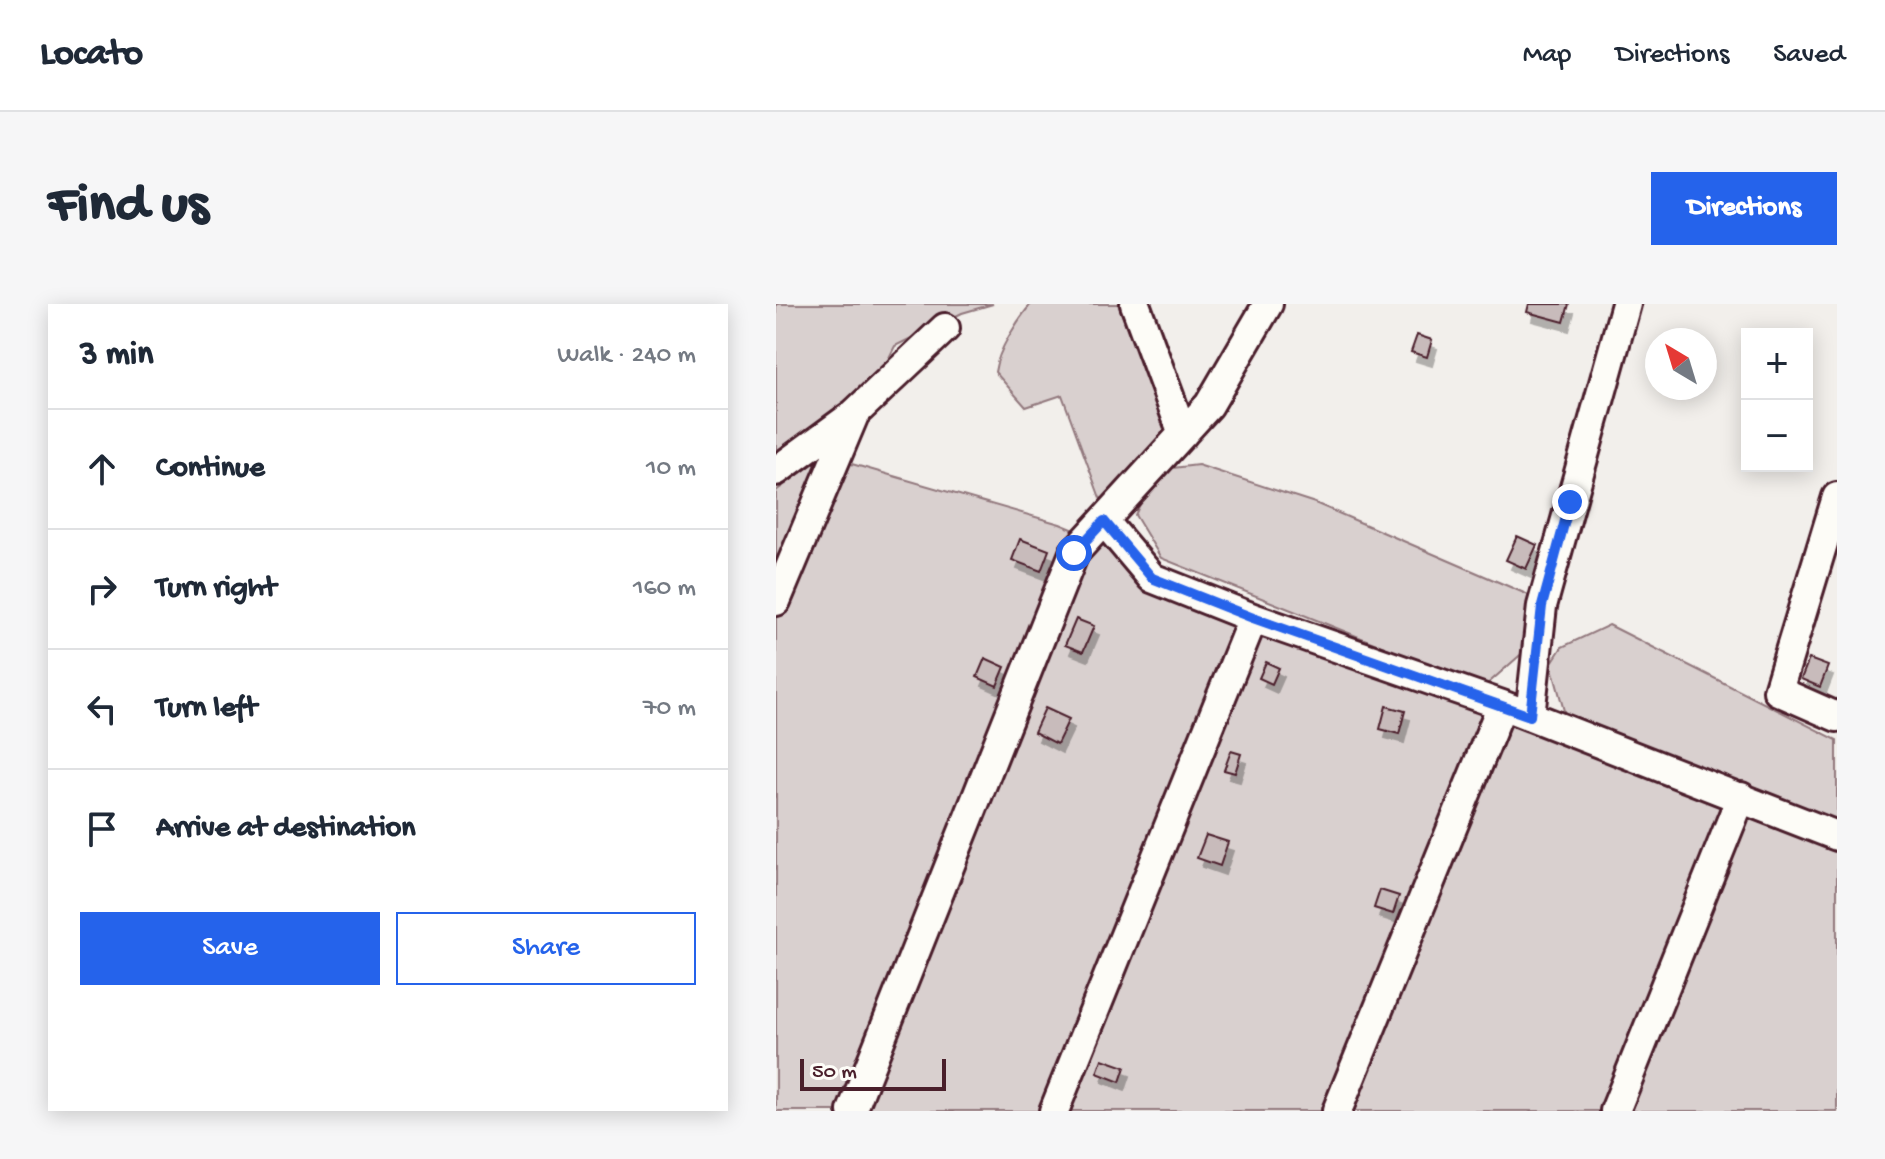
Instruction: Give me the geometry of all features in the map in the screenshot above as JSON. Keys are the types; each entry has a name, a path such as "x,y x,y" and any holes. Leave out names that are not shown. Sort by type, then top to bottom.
{"street":[{"path":"1135,304 1183,434"},
{"path":"852,1111 1074,553 1209,405 1268,304"},
{"path":"1530,716 1542,606 1626,304"},
{"path":"776,471 854,414 945,328"},
{"path":"776,601 854,414"},
{"path":"1837,497 1778,691 1837,717"},
{"path":"1104,521 1152,578 1253,618 1502,705 1837,836"},
{"path":"1054,1111 1253,618"},
{"path":"1337,1111 1502,705"},
{"path":"1615,1111 1741,797"}],"shaded area":[{"path":"776,304 993,304 962,313 895,346 862,411 776,457"},
{"path":"1031,304 1118,304 1168,435 1110,500 1100,498 1062,395 1026,407 995,372 1004,345"},
{"path":"824,456 1060,524 1837,842 1837,1111 776,1111 776,491"},
{"path":"1198,465 1315,503 1531,596 1526,650 1484,687 1161,558 1135,515 1156,470"},
{"path":"1609,625 1837,740 1837,826 1566,718 1551,664 1562,647"}],"building":[{"path":"1529,304 1569,304 1564,322 1527,312"},
{"path":"1417,335 1432,340 1427,357 1411,352"},
{"path":"1517,536 1537,545 1526,569 1506,560"},
{"path":"1020,539 1049,550 1041,571 1012,560"},
{"path":"1076,619 1094,626 1083,652 1065,645"},
{"path":"985,658 1005,667 997,686 977,677"},
{"path":"1809,659 1828,666 1820,687 1801,679"},
{"path":"1266,662 1279,668 1272,684 1259,678"},
{"path":"1386,706 1405,711 1399,734 1380,729"},
{"path":"1045,708 1069,719 1057,744 1034,732"},
{"path":"1231,751 1241,754 1235,773 1224,770"},
{"path":"1206,835 1228,842 1220,866 1197,858"},
{"path":"1380,890 1399,896 1393,914 1374,908"},
{"path":"1102,1059 1125,1067 1120,1082 1097,1073"}],"route":[{"path":"1074,553 1104,521 1152,578 1253,618 1530,716 1542,606 1570,502"}]}
